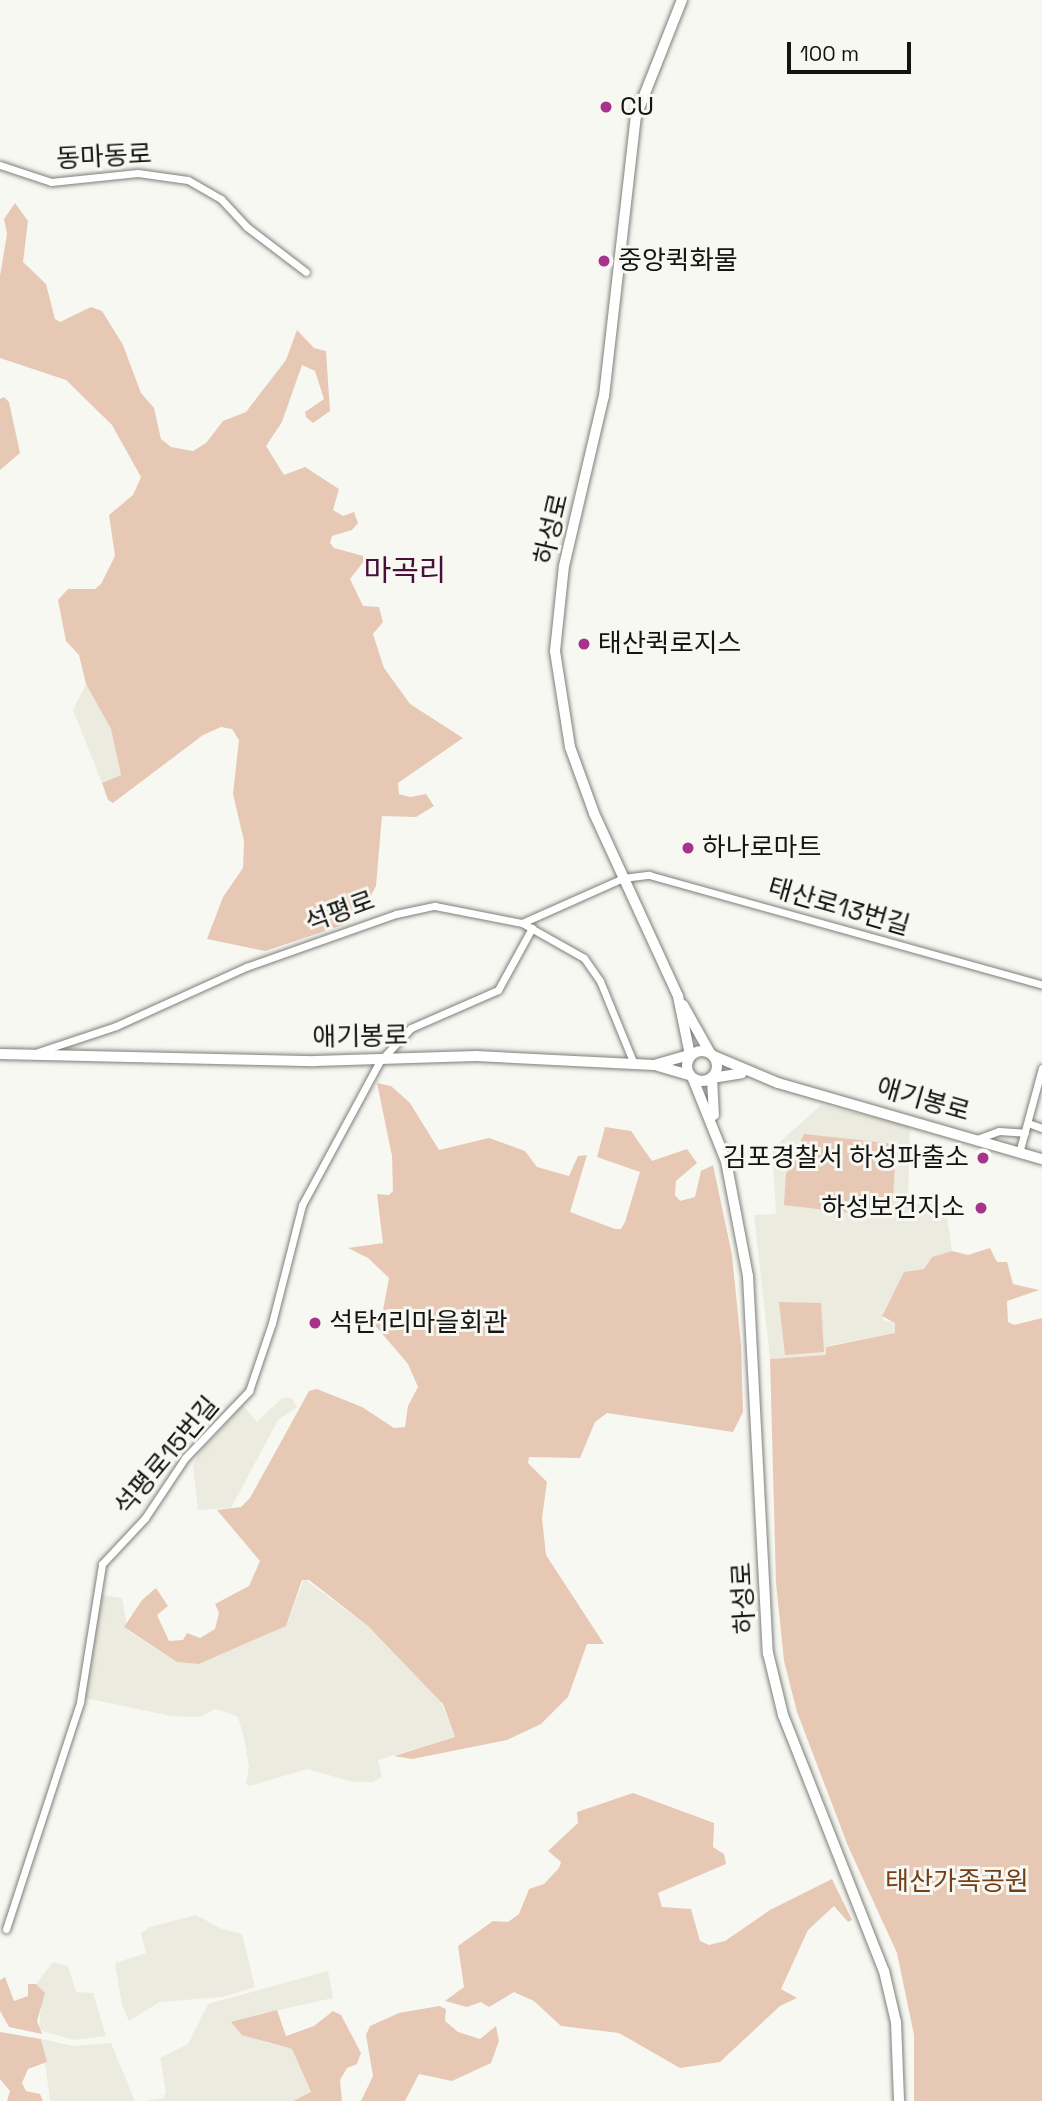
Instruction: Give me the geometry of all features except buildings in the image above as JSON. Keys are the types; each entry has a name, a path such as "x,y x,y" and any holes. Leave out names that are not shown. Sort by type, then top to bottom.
{"main road":[{"name":"애기봉로","path":"712,1054 745,1072 1042,1159"},
{"path":"712,1078 745,1072"}],"street":[{"name":"하성로","path":"681,0 636,116 604,396 564,566 555,628 564,727 623,878 678,996 690,1055"},
{"name":"동마동로","path":"0,165 51,182 138,173 188,180 221,199 247,227 306,272"},
{"name":"태산로13번길","path":"623,878 649,875 1042,985"},
{"path":"522,923 623,878"},
{"name":"석평로","path":"0,1054 29,1055 116,1026 246,967 417,908 459,907 522,923 572,949 592,968 634,1064"},
{"name":"석평로15번길","path":"6,1929 80,1702 102,1564 145,1518 185,1458 249,1391 272,1323 302,1205 380,1061 411,1028 498,989 533,928"},
{"path":"678,996 717,1066 712,1078 714,1123"},
{"path":"691,1077 686,1065 690,1055 712,1054"},
{"name":"애기봉로","path":"29,1055 380,1061 476,1056 654,1065 690,1055"},
{"path":"654,1065 691,1077 712,1078"},
{"path":"1035,1125 1042,1068"},
{"name":"하성로","path":"691,1077 714,1123 735,1200 748,1276 768,1653 787,1724 884,1971 896,2022 899,2101"},
{"path":"1019,1153 1025,1133 1042,1118"},
{"path":"977,1139 999,1131 1025,1133"}],"shaded area":[{"path":"86,684 111,729 121,775 102,783 73,710"},
{"path":"821,1105 910,1126 908,1204 945,1203 952,1251 932,1257 924,1269 904,1272 883,1313 883,1320 895,1323 895,1333 827,1346 827,1355 770,1359 754,1215 776,1214 772,1149"},
{"path":"282,1398 292,1398 297,1407 278,1420 231,1508 198,1510 193,1466 199,1453 243,1405 257,1422"},
{"path":"304,1579 368,1626 439,1697 455,1737 378,1760 382,1777 373,1782 353,1782 307,1769 250,1786 246,1784 249,1766 238,1717 215,1709 200,1717 171,1716 85,1698 102,1595 122,1598 128,1631 177,1662 199,1664 286,1626"},
{"path":"196,1915 222,1929 242,1934 255,1987 222,1997 160,2002 129,2021 122,2005 115,1963 146,1953 141,1933 150,1927"},
{"path":"53,1962 68,1966 76,1992 93,1993 106,2036 74,2040 39,2030 41,2003 36,1984"},
{"path":"328,1971 333,1998 256,2015 267,2043 292,2049 311,2093 293,2101 143,2101 163,2098 166,2092 160,2058 188,2044 208,2004"},
{"path":"42,2039 73,2046 111,2043 135,2101 50,2101"}],"green space":[{"path":"15,203 28,221 23,262 46,284 55,319 60,322 91,307 102,311 123,345 141,393 154,408 161,439 171,447 193,451 206,443 223,421 246,412 286,360 297,330 314,348 326,351 330,411 313,423 306,417 305,412 324,399 315,371 302,365 282,422 266,446 284,475 305,467 339,489 333,510 343,516 354,512 358,523 352,530 332,536 330,543 334,548 367,557 350,579 363,606 379,607 383,622 373,634 384,668 410,704 463,738 398,783 399,794 410,797 426,794 434,806 416,817 382,816 376,886 364,909 343,925 265,951 207,939 223,897 243,868 244,841 233,794 239,740 232,729 221,727 203,735 113,803 108,800 102,783 121,775 111,729 86,684 79,655 66,641 58,600 68,589 95,589 101,584 115,556 109,515 133,495 141,477 112,425 66,380 0,358 0,276 7,234 4,219"},
{"path":"4,397 9,402 20,453 0,470 0,399"},
{"path":"377,1083 391,1086 410,1103 439,1150 489,1138 525,1151 537,1167 569,1176 578,1156 587,1155 570,1212 615,1229 621,1229 625,1222 640,1172 597,1157 605,1127 631,1131 652,1161 687,1149 697,1163 676,1181 675,1195 680,1201 695,1197 701,1171 713,1165 732,1255 741,1345 743,1412 733,1432 607,1413 595,1422 580,1458 529,1457 528,1463 547,1482 542,1518 546,1555 604,1644 587,1644 568,1697 541,1724 507,1740 412,1759 394,1756 455,1737 443,1704 368,1626 309,1580 302,1580 286,1626 199,1664 177,1662 124,1627 142,1600 156,1588 168,1606 157,1615 169,1641 183,1640 187,1633 200,1638 215,1629 219,1613 215,1604 249,1586 260,1561 217,1510 241,1507 250,1498 309,1391 317,1389 362,1407 394,1428 405,1427 408,1406 418,1387 408,1364 373,1323 383,1310 389,1278 368,1258 348,1248 383,1243 377,1194 389,1195 393,1191 392,1156"},
{"path":"804,1134 896,1144 892,1218 784,1205 786,1174"},
{"name":"태산가족공원","path":"990,1248 997,1262 1007,1262 1013,1284 1039,1290 1007,1301 1008,1322 1014,1325 1042,1318 1042,2101 914,2101 914,2035 897,1953 848,1846 797,1712 784,1661 776,1583 770,1359 826,1355 826,1347 895,1333 895,1323 882,1316 904,1272 924,1269 932,1257 952,1251 968,1255"},
{"path":"779,1302 821,1303 824,1352 785,1355"},
{"path":"633,1793 714,1823 713,1847 724,1854 726,1864 658,1893 662,1907 691,1909 700,1941 709,1945 725,1941 770,1910 832,1879 852,1920 848,1922 834,1906 808,1930 781,1989 797,1998 780,2006 720,2062 680,2068 619,2033 561,2026 534,2001 514,1992 489,2007 481,2002 467,2007 445,2001 464,1987 458,1946 493,1921 508,1922 519,1914 529,1889 544,1884 559,1868 561,1862 548,1851 578,1823 577,1812"},
{"path":"5,1977 14,2001 28,1996 28,1984 36,1984 45,1993 37,2021 42,2034 9,2027 0,2011 0,1980"},
{"path":"439,2006 446,2009 445,2021 458,2032 480,2039 496,2026 499,2041 491,2063 452,2081 419,2074 405,2101 361,2101 373,2076 366,2035 370,2026 399,2013"},
{"path":"277,2010 286,2036 314,2026 333,2011 341,2015 361,2053 357,2064 347,2068 340,2080 342,2101 293,2101 311,2092 292,2049 242,2035 231,2022"},
{"path":"0,2032 41,2039 47,2062 28,2069 22,2083 26,2091 40,2094 43,2101 7,2101 10,2091 0,2079"}],"place":[{"name":"CU","path":"606,107"},
{"name":"중앙퀵화물","path":"604,261"},
{"name":"태산퀵로지스","path":"584,644"},
{"name":"하나로마트","path":"688,848"},
{"name":"김포경찰서 하성파출소","path":"983,1158"},
{"name":"하성보건지소","path":"981,1208"},
{"name":"석탄1리마을회관","path":"315,1323"}],"district":[{"name":"마곡리","path":"405,571"}]}
